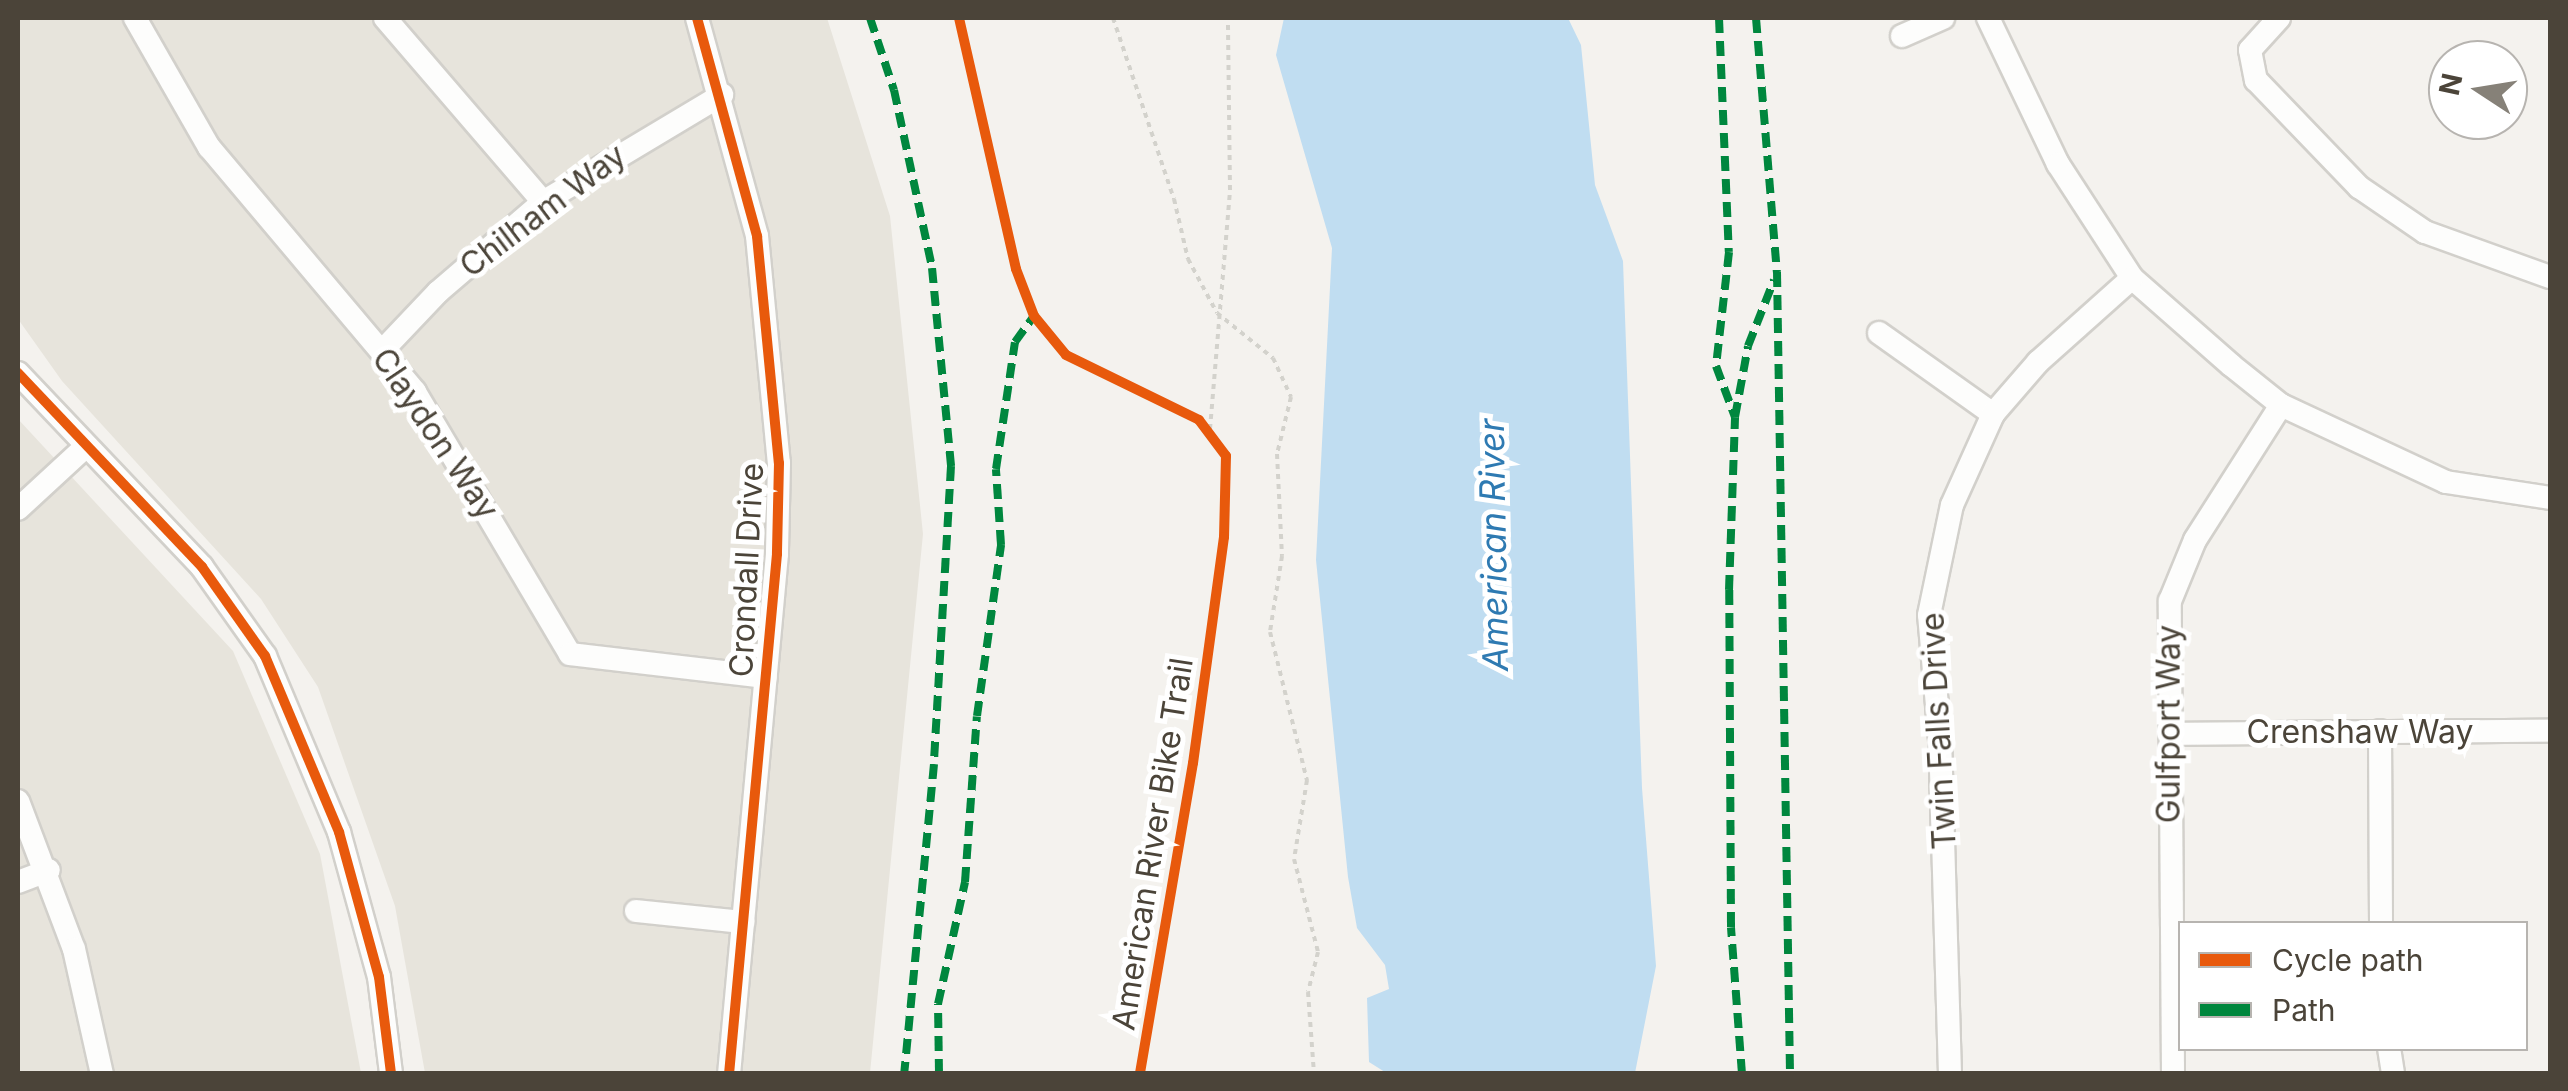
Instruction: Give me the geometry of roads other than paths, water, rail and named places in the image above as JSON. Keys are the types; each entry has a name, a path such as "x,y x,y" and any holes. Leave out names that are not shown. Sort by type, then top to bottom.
{"street":[{"name":"Claydon Way","path":"135,18 209,147 382,351 441,432 570,654 766,677"},
{"path":"385,18 543,202"},
{"name":"Crondall Drive","path":"697,18 722,94 757,236 777,394 777,554 729,1074"},
{"path":"1902,36 1943,18"},
{"path":"1988,18 2058,164 2132,278 2281,405 2446,482 2550,498"},
{"path":"2279,18 2250,50 2256,80 2358,187 2426,232 2550,277"},
{"name":"Chilham Way","path":"382,351 438,292 543,202 722,94"},
{"name":"Twin Falls Drive","path":"1950,1074 1940,740 1929,615 1952,504 1994,414 2038,362 2132,278"},
{"path":"1879,333 1994,414"},
{"path":"18,373 84,448 202,567 265,656 295,714 361,905 391,1074"},
{"name":"Gulfport Way","path":"2173,1074 2170,601 2179,570 2281,405"},
{"path":"18,509 84,448"},
{"path":"2380,730 2381,921"},
{"name":"Crenshaw Way","path":"2170,734 2550,731"},
{"path":"18,800 49,870 86,994 102,1074"},
{"path":"18,882 49,870"},
{"path":"636,912 742,922"}],"water":[{"name":"American River","path":"1284,18 1568,18 1581,45 1595,185 1623,261 1642,788 1656,966 1635,1073 1388,1074 1369,1062 1367,998 1389,989 1385,965 1357,928 1348,877 1316,560 1332,248 1276,55"}]}
